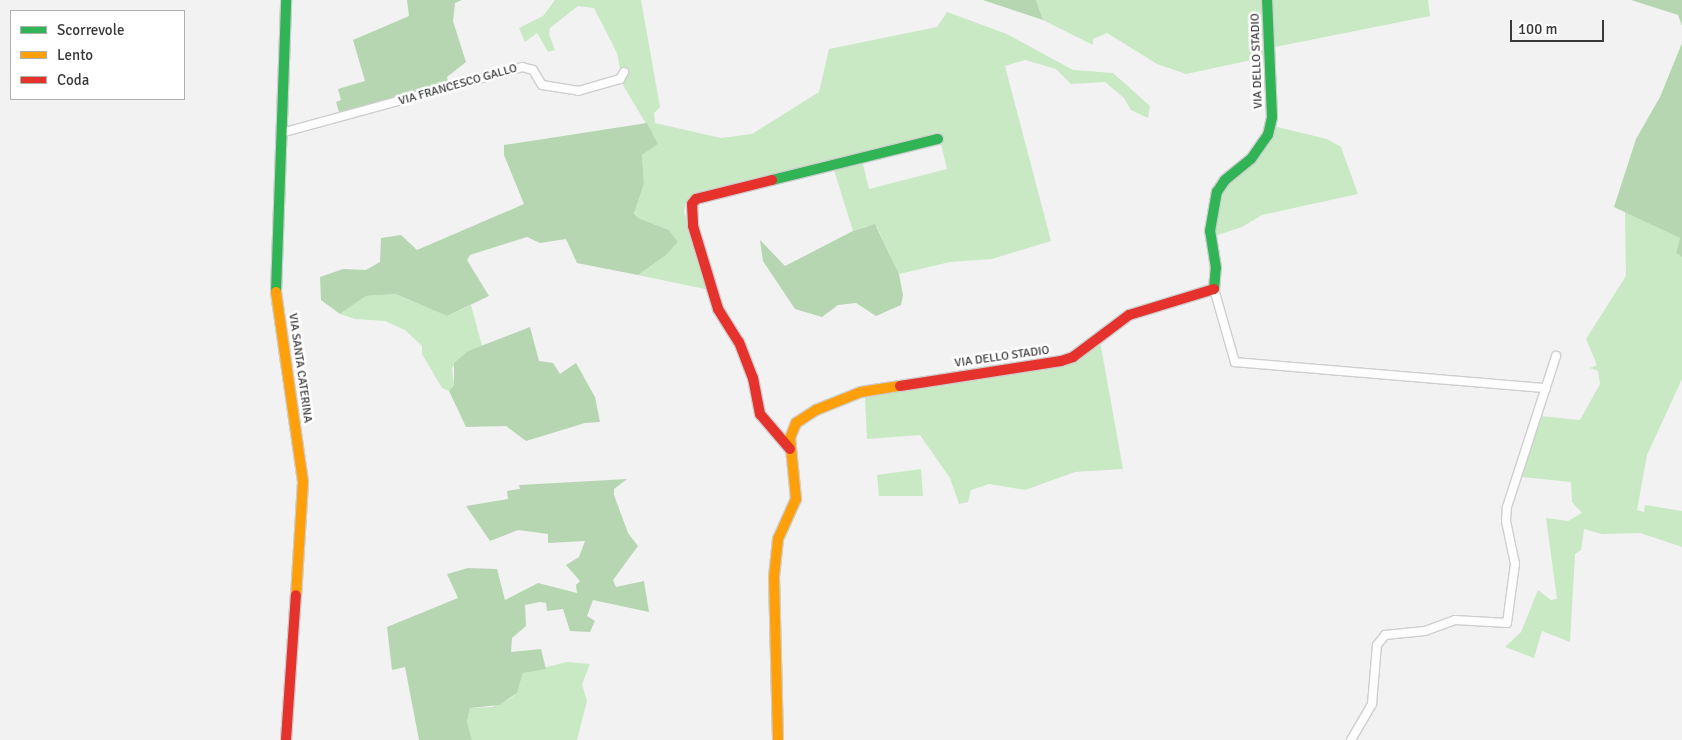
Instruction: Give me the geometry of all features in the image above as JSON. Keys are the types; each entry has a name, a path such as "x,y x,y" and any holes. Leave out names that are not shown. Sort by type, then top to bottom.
{"street":[{"name":"VIA SANTA CATERINA","path":"286,0 274,278 303,482 286,740"},
{"name":"VIA DELLO STADIO","path":"778,740 774,577 778,539 796,499 790,438 796,423 816,410 860,392 1061,361 1073,357 1130,315 1214,289 1216,268 1210,231 1217,192 1225,180 1251,159 1268,135 1272,117 1267,0"},
{"name":"VIA FRANCESCO GALLO","path":"281,133 522,67 533,70 542,85 578,91 620,80 624,72"},
{"path":"790,449 760,414 752,378 739,342 718,309 692,220 692,204 696,199 938,139"},
{"path":"1214,289 1235,362 1546,388"},
{"path":"1351,740 1372,704 1377,645 1384,635 1425,630 1455,620 1507,623 1515,564 1506,521 1507,507 1556,356"}],"green space":[{"path":"407,0 462,0 455,3 453,21 466,62 447,77 449,87 340,115 336,102 341,100 338,89 365,81 353,40 409,16"},
{"path":"555,0 641,0 660,107 654,113 655,123 721,138 752,134 819,92 829,49 937,27 947,12 1007,34 1073,70 1113,73 1150,106 1148,118 1131,110 1124,98 1105,82 1071,84 1056,69 1025,60 1005,66 1051,241 992,259 950,262 899,274 877,227 867,226 853,231 833,167 694,205 686,202 684,212 710,290 638,275 665,256 678,242 669,230 638,218 634,212 644,184 642,155 658,144 623,85 617,53 594,8 578,6 550,28 549,34 555,50 548,52 537,33 525,42 519,28 543,16","holes":["940,140 947,169 869,189 862,160"]},
{"path":"983,0 1036,0 1043,20"},
{"path":"1036,0 1263,0 1266,57 1186,74 1157,64 1107,33 1093,39 1093,45 1043,20"},
{"path":"1268,0 1428,0 1430,16 1270,48"},
{"path":"1631,0 1682,0 1682,26 1678,15"},
{"path":"1682,43 1682,257 1676,253 1680,238 1614,207 1636,139 1660,97"},
{"path":"647,123 658,144 642,155 644,184 634,213 638,218 669,230 678,242 665,256 638,275 577,263 566,239 540,243 527,237 470,255 467,260 489,296 447,316 396,294 366,296 340,314 321,300 320,277 343,269 366,270 380,262 381,238 401,235 417,250 524,204 504,155 504,145"},
{"path":"1273,126 1327,139 1341,147 1358,194 1262,215 1242,227 1212,237 1219,192"},
{"path":"1625,211 1680,238 1676,253 1682,257 1682,379 1647,455 1637,510 1644,512 1645,505 1682,511 1682,547 1640,533 1602,534 1584,529 1581,550 1575,554 1570,642 1542,631 1534,658 1505,647 1521,632 1538,590 1551,600 1557,599 1546,518 1568,521 1582,513 1572,502 1571,482 1522,477 1540,416 1580,420 1600,384 1598,371 1590,368 1597,365 1586,339 1626,276"},
{"path":"875,224 899,274 903,295 901,305 876,316 856,303 838,305 822,317 795,309 763,261 760,240 785,266 853,231"},
{"path":"396,294 447,316 471,305 482,346 468,351 452,368 454,385 449,391 442,388 422,354 422,346 405,330 385,321 355,319 340,314 366,296"},
{"path":"530,327 539,361 553,363 560,374 576,363 595,397 600,422 585,423 526,441 506,426 466,427 449,391 454,385 454,363 468,351"},
{"path":"1100,341 1123,469 1075,472 1025,490 989,484 971,490 968,502 959,504 950,478 920,435 867,439 865,397 896,388 1069,362"},
{"path":"921,469 923,496 879,496 877,475"},
{"path":"627,479 614,489 614,495 628,533 638,546 613,580 616,587 644,581 649,612 593,600 587,616 595,621 590,632 570,631 563,609 547,611 546,603 540,602 525,605 526,626 512,638 511,652 541,649 546,669 523,673 517,693 499,705 470,708 467,722 472,740 419,740 405,667 392,670 387,627 458,598 447,574 468,568 497,569 505,600 538,583 577,593 576,585 580,581 566,565 579,557 585,541 548,543 548,534 518,530 490,541 466,506 508,499 507,491 520,489 519,485"},
{"path":"567,662 590,664 582,684 587,701 577,740 472,740 467,722 470,708 492,707 511,698 517,693 523,673"}],"traffic: fast":[{"path":"276,292 286,0"},
{"path":"1214,289 1216,268 1210,231 1217,192 1225,180 1251,159 1268,135 1272,117 1267,0"},
{"path":"772,180 938,139"}],"traffic: slow":[{"path":"276,292 303,482 296,595"},
{"path":"778,740 774,577 778,539 796,499 790,438 796,423 816,410 861,392 900,386"}],"traffic: jam":[{"path":"772,180 696,199 692,204 693,226 718,309 739,342 753,378 760,414 790,449"},
{"path":"900,386 1061,361 1073,357 1129,315 1214,289"},
{"path":"286,740 296,595"}]}
